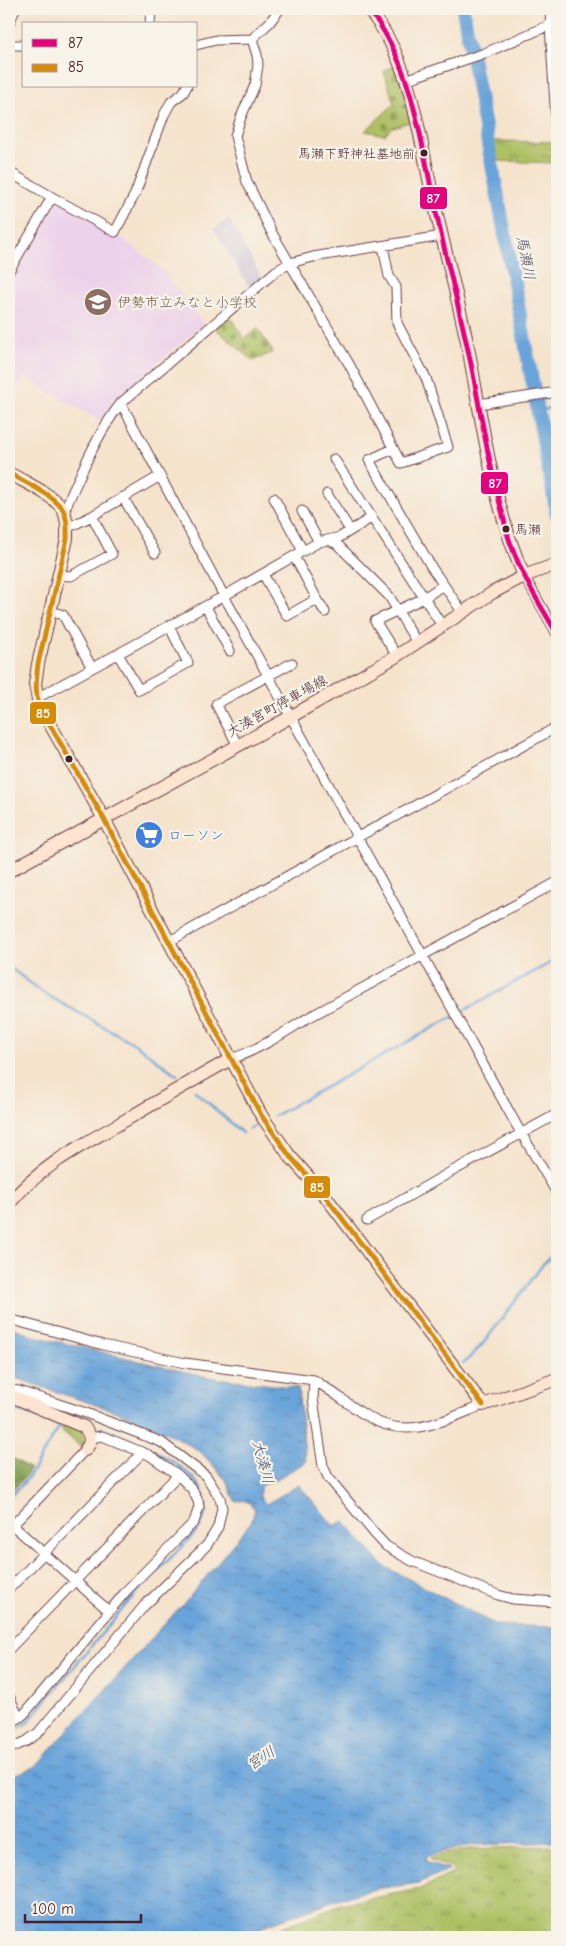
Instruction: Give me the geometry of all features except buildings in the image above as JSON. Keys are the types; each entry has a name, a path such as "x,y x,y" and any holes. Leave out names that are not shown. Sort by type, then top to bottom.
{"street":[{"path":"10,20 15,9"},
{"path":"150,22 151,9"},
{"path":"198,44 216,40 252,39 269,23 280,9"},
{"path":"368,9 378,20 388,38 405,80 415,115 461,313 492,476 511,547 524,576 557,634"},
{"path":"554,14 550,25 557,137"},
{"path":"405,80 453,65 550,25"},
{"path":"252,39 258,65 255,85 235,136 247,182 272,233 349,364 401,463 448,447 426,378 397,323 396,287 389,276 383,246"},
{"path":"9,45 22,45"},
{"path":"9,172 115,232 135,194 164,114 171,102 183,93 185,88"},
{"path":"9,271 52,197"},
{"path":"64,511 99,436 121,403 276,270 290,263 313,257 442,236"},
{"path":"479,404 557,392"},
{"path":"121,403 224,596 557,1193"},
{"path":"393,448 369,460 443,585 462,613"},
{"path":"334,459 443,626"},
{"path":"9,473 55,500 64,511 67,528 68,539 38,664 35,684 37,698 42,711 104,819 261,1116 274,1136 326,1197 483,1405"},
{"path":"67,528 92,516 160,476"},
{"path":"327,494 350,530"},
{"path":"123,497 155,552"},
{"path":"274,498 303,551"},
{"path":"302,511 319,542"},
{"path":"59,575 71,576 112,554 92,516"},
{"path":"37,698 206,607 319,542 331,541 340,537 371,518"},
{"path":"331,541 337,544 389,596 418,643"},
{"path":"294,556 324,612"},
{"name":"大湊宮町停車場線","path":"9,871 238,746 397,656 492,593 524,576 557,565"},
{"path":"263,574 286,616 317,599"},
{"path":"397,656 375,621 424,598 443,585"},
{"path":"206,607 230,651"},
{"path":"51,611 63,615 92,668"},
{"path":"118,654 139,690 188,663 169,626"},
{"path":"238,746 216,704 292,663"},
{"path":"168,942 557,727"},
{"path":"9,1204 27,1185 72,1151 230,1059 243,1055 276,1038 306,1019 557,882"},
{"path":"368,1220 441,1177 557,1114"},
{"path":"9,1319 103,1346 185,1362 314,1380 366,1416 387,1427 403,1430 434,1424 557,1379"},
{"path":"314,1380 313,1399 323,1466 328,1477 386,1546 412,1561 498,1595 513,1599 557,1602"},
{"path":"9,1390 19,1391 86,1413 161,1442 206,1476 220,1498 222,1508 218,1527 207,1545 144,1606 38,1733 27,1741 9,1749"},
{"path":"9,1395 84,1427 90,1438 90,1443 85,1450 10,1525 109,1611"},
{"path":"9,1723 20,1718 127,1590 194,1522 200,1507 192,1489 178,1475 156,1459 102,1436 90,1438"},
{"path":"9,1589 142,1453"},
{"path":"9,1649 178,1475"},
{"path":"9,1696 20,1718"}],"shaded area":[{"name":"伊勢市立みなと小学校","path":"52,197 115,232 164,272 203,324 113,402 100,421 25,377 9,403 9,281"},
{"path":"229,219 263,280 250,288 214,229"}],"green space":[{"path":"396,65 413,121 390,128 385,135 365,131 394,104 384,71"},
{"path":"494,141 555,142 555,163 498,161"},
{"path":"229,315 244,339 258,329 273,352 253,361 215,328"},
{"path":"65,1423 81,1429 84,1445 82,1448 61,1430"},
{"path":"9,1456 30,1469 9,1494"},
{"path":"557,1846 557,1937 264,1937 268,1933 341,1904 420,1889 453,1873 453,1867 431,1860 431,1857 468,1849"}],"water":[{"path":"9,1325 30,1335 207,1377 298,1388 306,1462 273,1481 260,1486 260,1497 266,1504 299,1485 334,1526 344,1521 382,1565 496,1625 557,1627 557,1842 472,1845 426,1856 428,1863 450,1869 419,1883 375,1889 338,1899 263,1926 255,1937 9,1937 9,1777 35,1767 191,1595 251,1522 255,1510 247,1501 235,1501 226,1480 201,1452 174,1436 123,1414 9,1376"}],"waterway":[{"name":"馬瀬川","path":"463,9 557,514"},
{"path":"537,411 557,407"},
{"path":"274,1116 557,959"},
{"path":"9,967 45,994 135,1044 177,1075"},
{"path":"195,1091 242,1133"},
{"path":"249,1129 258,1124"},
{"path":"463,1364 482,1345 544,1263 557,1251"},
{"path":"9,1408 57,1424"},
{"path":"9,1498 28,1478 60,1426"},
{"path":"9,1733 27,1723 135,1594 196,1532 205,1512 203,1495 193,1479 177,1465 136,1442 100,1428"}],"transit line":[{"name":"87","path":"368,9 383,30 395,53 413,103 469,353 489,460 509,538 527,581 557,634"},
{"name":"85","path":"9,473 55,500 64,512 67,522 67,539 38,664 37,694 42,711 104,819 261,1115 289,1155 326,1197 483,1405"}],"place":[{"name":"馬瀬下野神社墓地前","path":"424,153"},
{"name":"伊勢市立みなと小学校","path":"98,302"},
{"name":"馬瀬","path":"506,529"},
{"name":"ローソン","path":"149,835"}],"water label":[{"name":"大湊川","path":"263,1462"},
{"name":"宮川","path":"261,1758"}]}
